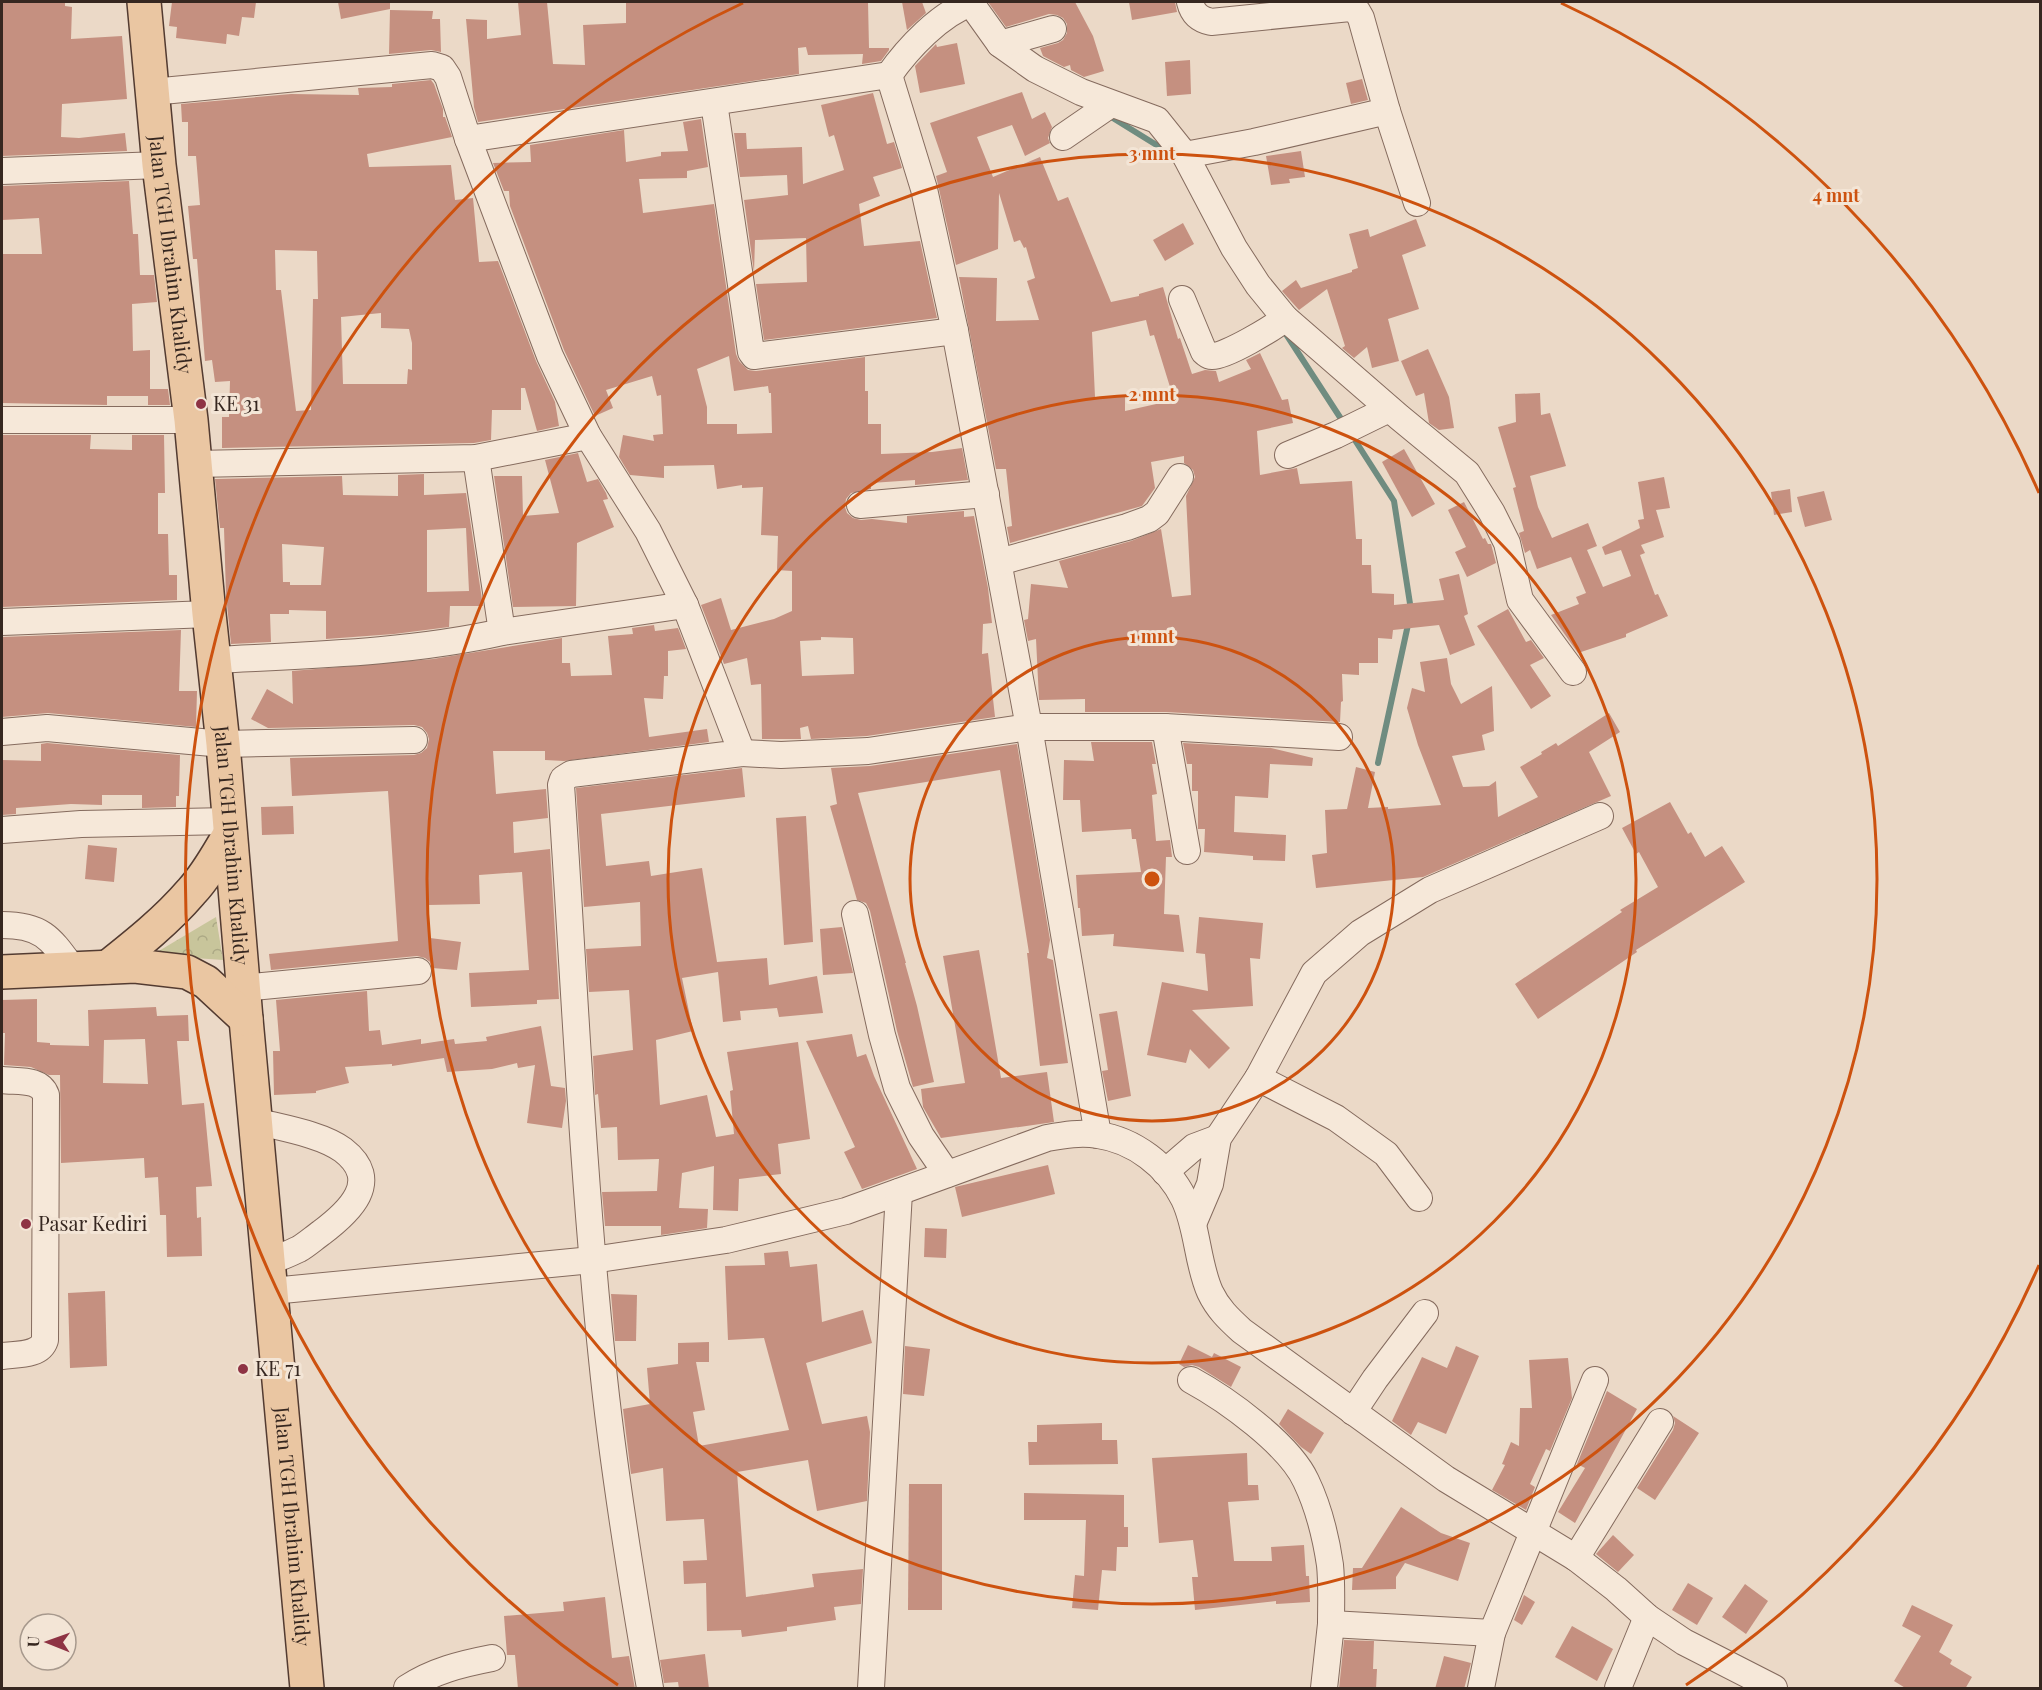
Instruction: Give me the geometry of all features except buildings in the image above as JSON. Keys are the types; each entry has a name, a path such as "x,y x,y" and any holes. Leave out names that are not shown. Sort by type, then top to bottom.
{"main road":[{"name":"Jalan TGH Ibrahim Khalidy","path":"144,2 159,165 191,420 223,744 244,1004 306,1688"},
{"path":"108,967 138,943 192,891 214,860 230,827"},
{"path":"2,972 135,966 187,972 244,1004"}],"street":[{"path":"1190,2 1192,10 1201,19 1211,22 1350,8 1357,11 1418,203"},
{"path":"468,139 889,75 900,59 964,5 1000,44 1035,69 1081,92 1100,111"},
{"path":"1000,44 1053,29"},
{"path":"152,92 432,65 442,68 448,77 468,139 550,356 588,436 648,531 685,605 742,753"},
{"path":"889,75 924,189 955,331 1029,727 1098,1135"},
{"path":"714,103 751,352 754,356 955,331"},
{"path":"1063,137 1100,111 1137,111 1157,120 1185,155 1234,248 1258,285 1278,323 1467,473 1492,513 1507,543 1520,600 1573,672"},
{"path":"1185,155 1254,142 1387,111"},
{"path":"2,171 159,165"},
{"path":"1182,299 1204,352 1209,356 1216,356 1234,349 1278,323"},
{"path":"1288,455 1389,409"},
{"path":"2,420 191,420"},
{"path":"195,464 476,458 588,436"},
{"path":"476,458 502,632"},
{"path":"999,562 1149,519 1157,513 1180,477"},
{"path":"860,505 986,494"},
{"path":"214,660 346,653 475,638 685,605"},
{"path":"2,622 209,614"},
{"path":"650,1689 613,1453 592,1260 561,785 563,779 571,774 742,753 781,755 868,751 1029,727 1165,727 1339,737"},
{"path":"1165,727 1188,851"},
{"path":"2,732 47,728 223,744 414,740"},
{"path":"1193,1224 1210,1184 1218,1138 1258,1078 1314,974 1360,933 1430,890 1600,816"},
{"path":"2,830 81,824 230,827"},
{"path":"855,914 882,1035 897,1088 921,1136 947,1174"},
{"path":"2,925 34,929 50,938 73,969"},
{"path":"244,1004 418,971"},
{"path":"1258,1078 1336,1118 1386,1154 1419,1198"},
{"path":"2,1080 38,1083 44,1088 46,1095 45,1340 43,1347 38,1351 2,1356"},
{"path":"255,1121 327,1141 342,1149 355,1161 361,1181 360,1194 343,1216 299,1249 270,1276"},
{"path":"270,1276 592,1260 726,1240 846,1211 1047,1138 1073,1134 1098,1135 1131,1146 1160,1167 1184,1198 1210,1291 1221,1311 1242,1331 1446,1479 1576,1558 1647,1617 1684,1642 1774,1689"},
{"path":"1160,1167 1194,1147 1218,1138"},
{"path":"871,1689 899,1192"},
{"path":"1353,1412 1425,1313"},
{"path":"1191,1380 1220,1396 1243,1413 1292,1459 1306,1480 1325,1540 1330,1566 1331,1624 1324,1689"},
{"path":"1481,1689 1492,1633 1595,1380"},
{"path":"1576,1558 1660,1422"},
{"path":"1618,1689 1647,1617"},
{"path":"1331,1624 1492,1633"},
{"path":"407,1689 444,1669 492,1658"}],"green space":[{"path":"216,917 223,960 152,955"}],"waterway":[{"path":"1108,115 1171,154"},
{"path":"1284,331 1345,425"},
{"path":"1351,434 1394,501 1411,610"},
{"path":"1378,763 1409,620"}],"place":[{"name":"KE 31","path":"201,404"},
{"name":"Pasar Kediri","path":"26,1224"},
{"name":"KE 71","path":"243,1369"}]}
